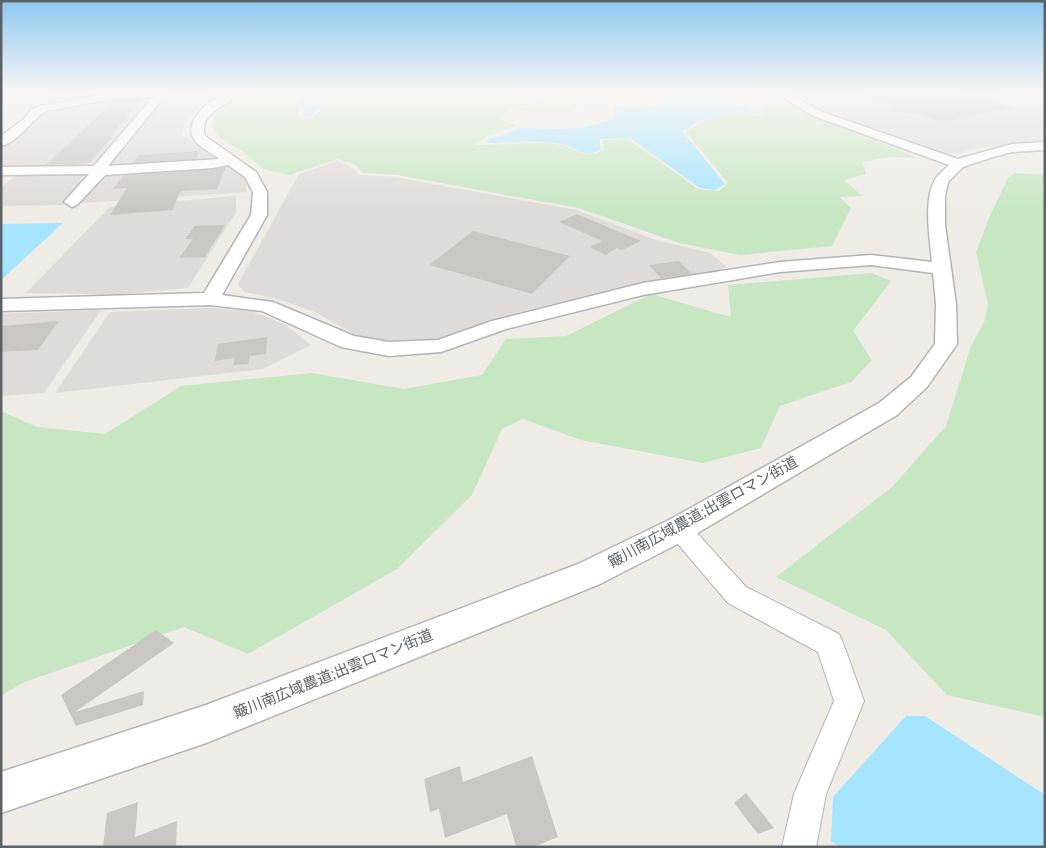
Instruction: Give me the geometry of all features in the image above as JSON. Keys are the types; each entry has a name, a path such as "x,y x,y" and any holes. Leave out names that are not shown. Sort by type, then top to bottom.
{"street":[{"path":"1,142 15,132"},
{"path":"72,202 101,170 101,165 129,132"},
{"path":"198,132 199,138 251,175 260,192 259,215 210,299"},
{"path":"867,132 958,164"},
{"name":"簸川南広域農道;出雲ロマン街道","path":"1,793 206,724 589,574 679,529 888,409 920,382 946,344 946,304 937,225 937,196 940,181 958,164 1012,148 1045,146"},
{"path":"1,171 111,171 213,164 230,160"},
{"path":"1,304 210,299 266,306 349,342 389,349 441,346 499,326 643,290 780,267 871,260 942,269"},
{"path":"679,529 737,595 829,643 849,701 810,794 799,847"}],"shaded area":[{"path":"16,132 125,132 94,167 1,170 1,145"},
{"path":"136,132 183,132 182,136 213,153 215,158 202,162 112,167 108,165"},
{"path":"875,132 1045,132 1045,141 991,146 959,153 942,153"},
{"path":"337,161 349,166 360,175 394,177 576,210 656,240 710,253 727,267 714,274 648,283 522,312 428,341 365,340 315,312 274,298 244,292 238,284 299,174"},
{"path":"227,165 240,174 246,183 247,192 81,203 104,173"},
{"path":"19,173 89,173 63,205 1,206 1,187"},
{"path":"236,196 236,212 188,288 120,294 26,293 110,207"},
{"path":"212,308 251,311 284,324 311,345 263,369 55,393 110,312"},
{"path":"101,310 44,393 1,396 1,314"}],"green space":[{"path":"215,132 499,132 485,137 475,145 553,144 587,154 598,153 604,150 603,140 628,139 698,189 719,191 728,183 687,132 853,132 918,158 890,157 862,162 866,174 844,180 862,196 839,197 851,208 832,246 740,255 679,243 579,208 397,175 363,173 354,164 337,159 290,175 263,169 242,151 220,138"},
{"path":"1015,173 1045,175 1045,717 947,695 886,630 776,577 892,487 946,426 971,346 985,320 988,304 976,252 1008,178"},
{"path":"871,273 891,281 853,331 872,360 851,382 780,406 761,448 703,463 581,440 523,419 502,429 472,495 397,569 248,654 184,627 22,683 1,696 1,411 37,427 105,434 181,386 312,373 404,389 482,375 506,339 566,336 651,294 731,317 728,285"}],"water":[{"path":"510,132 682,132 725,184 715,190 700,188 630,138 600,139 600,150 589,153 584,153 565,145 551,143 485,143"},
{"path":"63,223 1,280 1,224"},
{"path":"906,716 925,716 1045,795 1045,847 840,847 831,841 833,797"}],"building":[{"path":"81,132 115,132 110,137 113,137 89,163 46,165"},
{"path":"200,151 196,159 133,163 139,155"},
{"path":"226,167 217,189 181,191 172,210 110,215 127,188 113,189 123,176"},
{"path":"577,214 641,241 622,250 617,248 606,255 590,247 602,241 559,222"},
{"path":"225,225 205,257 179,258 193,239 185,239 195,226"},
{"path":"473,231 570,256 532,294 429,265"},
{"path":"679,261 692,274 661,278 649,265"},
{"path":"59,321 38,350 1,352 1,326"},
{"path":"267,337 266,354 250,356 248,364 233,365 235,358 215,361 218,344"},
{"path":"156,630 174,643 75,712 144,691 143,705 76,726 61,695"},
{"path":"532,756 558,837 533,847 516,847 507,814 445,838 439,809 430,812 424,779 460,766 463,782"},
{"path":"746,793 774,828 758,834 734,803"},
{"path":"138,802 135,837 177,821 176,847 103,847 107,813"}]}
